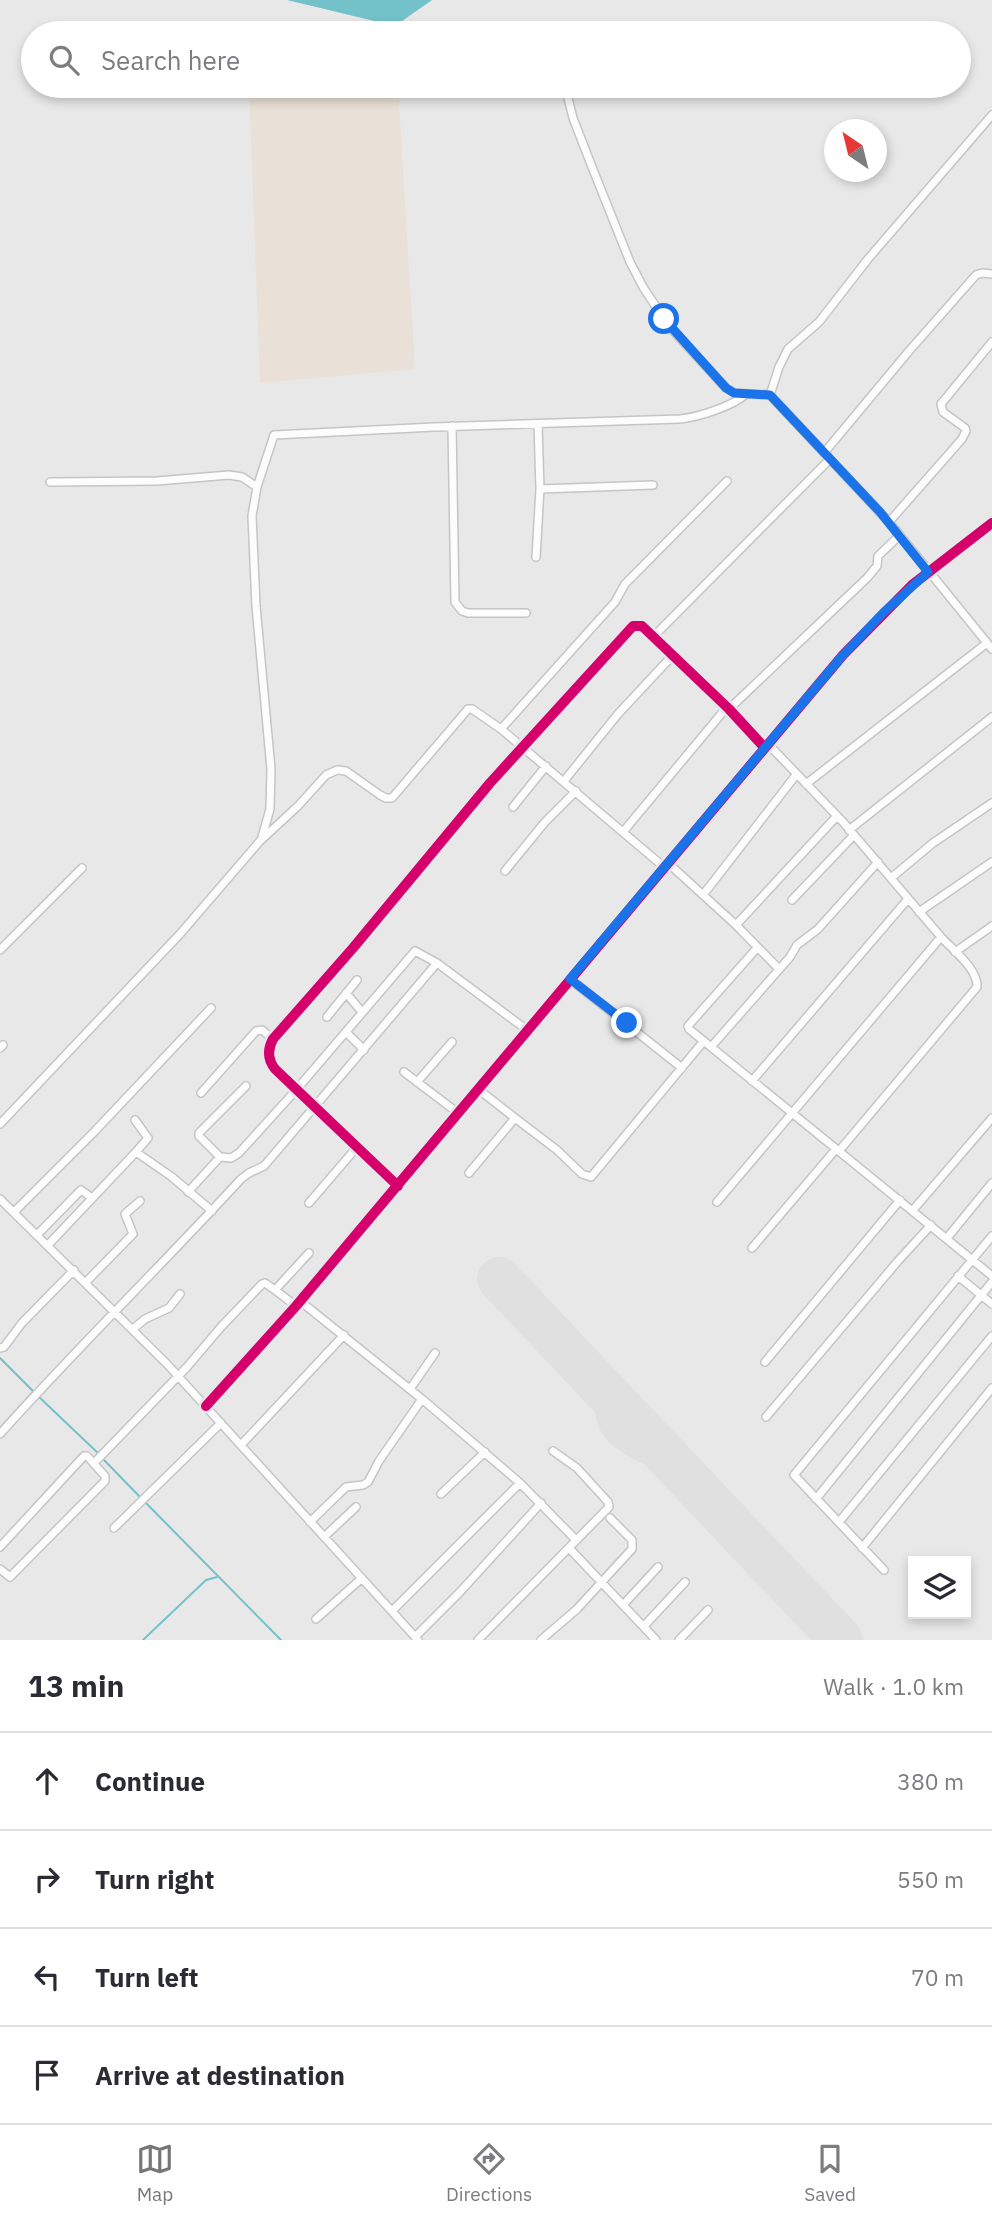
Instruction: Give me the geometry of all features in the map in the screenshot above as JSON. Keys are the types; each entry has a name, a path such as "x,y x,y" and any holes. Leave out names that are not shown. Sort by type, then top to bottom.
{"street":[{"path":"568,98 573,118 630,262 668,325 718,381 734,393 770,395 889,522 991,647 806,784"},
{"path":"770,395 788,349 819,322 868,259 992,115"},
{"path":"824,453 976,275 982,272 992,274"},
{"path":"889,522 962,439 965,428 943,412 941,404 992,342"},
{"path":"260,841 270,809 271,779 256,606 253,516 257,487 274,435 689,418 735,402 747,394"},
{"path":"536,557 540,489 538,424"},
{"path":"452,426 455,601 462,611 468,613 526,613"},
{"path":"653,637 830,459"},
{"path":"50,482 157,481 229,475 242,477 257,487"},
{"path":"501,729 615,602 625,584 727,481"},
{"path":"540,489 653,485"},
{"path":"206,1406 298,1304 843,655 883,613 928,572 992,523"},
{"path":"623,832 728,708 874,571 878,555 900,535"},
{"path":"398,1186 271,1064 269,1049 273,1040 354,948 482,792 637,624 673,655 837,816 977,980 977,987 752,1248"},
{"path":"564,781 618,714 673,655"},
{"path":"0,1124 180,934 260,841 298,806 318,782 331,771 346,771 389,799 468,709 475,710 501,729 623,832 703,895 737,925 779,969"},
{"path":"792,901 852,832 992,718"},
{"path":"513,807 546,766"},
{"path":"703,895 796,775"},
{"path":"505,871 545,822 576,791"},
{"path":"891,878 933,843 992,803"},
{"path":"737,925 837,816"},
{"path":"711,1047 797,945 812,936 878,862"},
{"path":"919,912 992,862"},
{"path":"0,950 82,868"},
{"path":"752,1082 908,898"},
{"path":"955,952 992,926"},
{"path":"717,1202 941,937"},
{"path":"757,948 688,1026 700,1045 711,1047 834,1152 913,1210 927,1229 947,1238 992,1276"},
{"path":"246,1086 199,1133 220,1157 231,1158 239,1153 412,953 418,951 527,1030"},
{"path":"0,1434 245,1175 264,1166 437,963"},
{"path":"570,979 682,1068"},
{"path":"327,1017 358,980"},
{"path":"346,993 362,1012"},
{"path":"13,1212 211,1008"},
{"path":"201,1093 256,1031 262,1030 273,1040"},
{"path":"346,1032 364,1049"},
{"path":"416,1082 452,1042"},
{"path":"478,1089 557,1150 582,1174 591,1177 700,1045"},
{"path":"404,1072 458,1113"},
{"path":"469,1173 515,1118"},
{"path":"913,1210 992,1118"},
{"path":"48,1245 148,1138 135,1120"},
{"path":"309,1203 357,1147"},
{"path":"136,1152 172,1177 212,1211"},
{"path":"188,1192 220,1157"},
{"path":"947,1238 992,1184"},
{"path":"37,1235 81,1190 92,1198"},
{"path":"0,1199 178,1376 417,1638 541,1503"},
{"path":"765,1362 900,1200"},
{"path":"86,1282 133,1234 125,1214 140,1201"},
{"path":"766,1417 927,1229"},
{"path":"884,1570 794,1475 992,1236"},
{"path":"275,1290 309,1253"},
{"path":"0,1348 4,1348 22,1323 74,1270"},
{"path":"958,1276 992,1304"},
{"path":"817,1499 992,1282"},
{"path":"99,1459 265,1283 344,1335 410,1389 485,1451 576,1540"},
{"path":"133,1329 140,1322 169,1308 180,1294"},
{"path":"241,1446 344,1335"},
{"path":"839,1522 992,1336"},
{"path":"410,1389 435,1353"},
{"path":"862,1548 992,1388"},
{"path":"310,1522 346,1487 368,1482 379,1461 422,1399"},
{"path":"114,1528 222,1423"},
{"path":"441,1494 485,1451"},
{"path":"478,1640 609,1504 577,1468 553,1451"},
{"path":"0,1547 84,1456 99,1459"},
{"path":"0,1569 10,1577 105,1481 99,1459"},
{"path":"392,1611 520,1483"},
{"path":"324,1537 356,1507"},
{"path":"541,1640 577,1609 632,1549 633,1544 610,1518"},
{"path":"569,1548 656,1640"},
{"path":"623,1605 658,1567"},
{"path":"316,1619 362,1578"},
{"path":"644,1626 685,1582"},
{"path":"679,1640 708,1610"}],"shaded area":[{"path":"249,98 399,98 415,369 260,383"}],"water":[{"path":"287,0 432,0 402,21 374,21"}],"waterway":[{"path":"0,1358 34,1392"},
{"path":"0,1428 33,1392"},
{"path":"38,1396 100,1455"},
{"path":"103,1459 141,1498"},
{"path":"145,1502 281,1640"},
{"path":"143,1640 206,1580 217,1577"}],"taxiway":[{"path":"618,1404 613,1403 605,1415 608,1426 615,1435 634,1450 679,1470"}],"runway":[{"path":"499,1279 841,1640"}],"cycle path":[{"path":"206,1406 296,1306 843,655 912,585 992,523"},
{"path":"398,1186 275,1069 269,1055 273,1039 353,948 490,783 633,626 642,626 729,709 764,747"}],"route":[{"path":"627,1023 570,979 843,655 883,613 928,572 880,512 770,395 734,393 726,388 664,319"}]}
